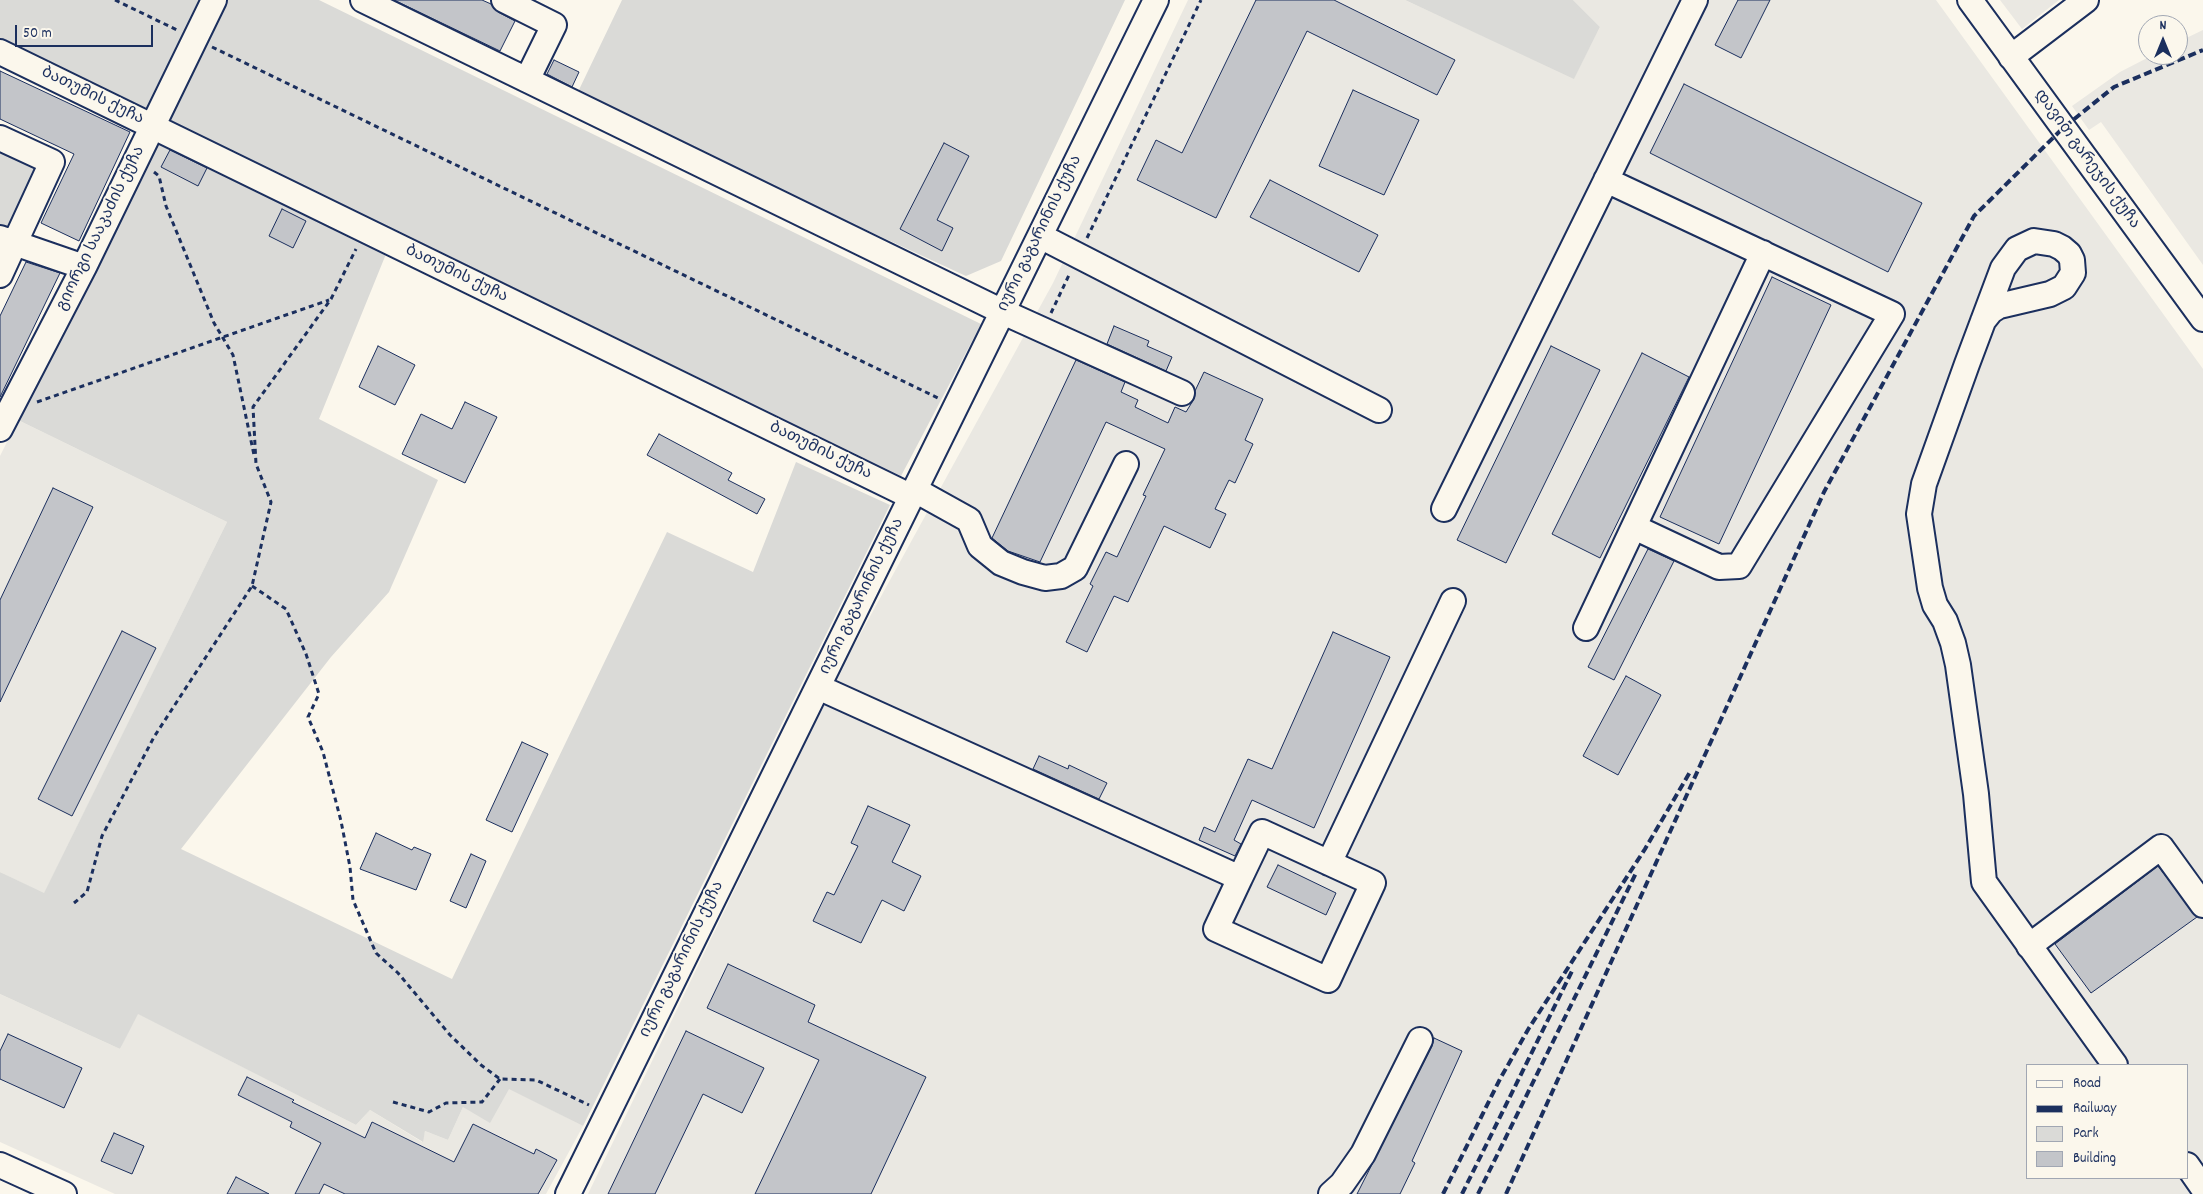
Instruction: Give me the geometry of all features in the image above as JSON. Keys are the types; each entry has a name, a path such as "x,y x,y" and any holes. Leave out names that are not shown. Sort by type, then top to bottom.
{"street":[{"name":"გიორგი სააკაძის ქუჩა","path":"4,421 84,268 214,0"},
{"path":"363,0 1003,312 1182,393"},
{"path":"504,0 554,25 527,80"},
{"name":"იური გაგარინის ქუჩა","path":"568,1194 1156,0"},
{"path":"1444,509 1695,0"},
{"name":"დავით გარეჯის ქუჩა","path":"1970,0 2203,319"},
{"path":"2011,57 2086,0"},
{"name":"ბათუმის ქუჩა","path":"0,52 365,230 969,520 980,546 1001,563 1023,572 1045,578 1061,576 1075,568 1126,464"},
{"path":"0,138 52,162 7,241 0,274"},
{"path":"1606,180 1892,314 1739,566 1719,567 1634,527"},
{"path":"1040,236 1379,410"},
{"path":"7,241 84,268"},
{"path":"1586,628 1763,253"},
{"path":"1983,321 1924,484 1919,514 1930,588 1935,605 1953,643 1958,665 1976,794 1984,882 2114,1064"},
{"path":"1329,863 1453,601"},
{"path":"818,687 1240,878"},
{"path":"1262,832 1373,883 1328,980 1216,929 1240,878 1262,832"},
{"path":"2029,946 2161,847 2203,905"},
{"path":"1331,1194 1342,1184 1363,1154 1420,1040"},
{"path":"0,1165 64,1194"},
{"path":"2188,1166 2203,1188"}],"path":[{"path":"115,0 956,407"},
{"path":"1042,330 1201,0"},
{"path":"74,903 87,892 102,836 154,737 252,586 271,502 256,464 233,355 214,323 166,206 159,176 136,161"},
{"path":"256,464 253,407 331,299 365,230"},
{"path":"4,421 222,337 331,299"},
{"path":"252,586 286,609 306,654 319,694 308,716 323,752 341,821 350,866 353,900 376,952 398,973 450,1035 481,1066 500,1079 536,1080 608,1114"},
{"path":"393,1102 429,1112 446,1103 482,1102 500,1079"}],"shaded area":[{"path":"1188,0 1405,0 1574,78 1600,27 1573,0 1936,0 2203,369 2203,1194 588,1194 839,673 1053,283"},
{"path":"2000,0 2059,0 2022,29"},
{"path":"2203,30 2203,265 2101,122 2089,130 2072,106 2120,72 2138,63 2138,65 2188,65 2188,37"},
{"path":"18,420 227,522 44,894 0,872 0,456"},
{"path":"0,994 120,1049 137,1013 356,1125 370,1110 422,1142 425,1131 448,1140 463,1107 509,1088 583,1126 546,1194 115,1194 0,1142"}],"green space":[{"path":"0,0 319,0 981,324 901,476 0,38"},
{"path":"622,0 1125,0 1001,261 966,276 576,96"},
{"path":"1405,0 1573,0 1600,27 1574,79"},
{"path":"161,140 386,254 319,419 438,480 389,592 331,657 181,849 452,979 667,532 753,572 796,462 890,505 583,1126 509,1089 490,1123 463,1107 448,1140 425,1131 423,1142 370,1110 356,1125 138,1014 120,1049 0,994 0,872 44,893 227,522 18,420"},
{"path":"0,147 41,166 9,232 0,228"}],"building":[{"path":"394,0 482,0 491,4 498,12 515,21 500,51"},
{"path":"1256,0 1334,0 1455,60 1437,95 1307,31 1216,218 1137,180 1156,140 1182,153"},
{"path":"1738,0 1770,0 1741,58 1715,45"},
{"path":"554,60 579,72 572,87 547,74"},
{"path":"0,71 130,132 79,241 41,223 74,154 0,119"},
{"path":"1684,84 1922,203 1888,272 1650,153"},
{"path":"1353,90 1419,120 1384,195 1319,166"},
{"path":"944,143 969,156 937,220 953,228 942,251 900,229"},
{"path":"170,150 207,168 198,186 161,167"},
{"path":"1270,180 1378,235 1359,272 1250,217"},
{"path":"282,209 306,221 293,248 269,236"},
{"path":"26,262 60,273 0,397 0,316"},
{"path":"1772,277 1831,305 1719,544 1660,517"},
{"path":"1114,326 1149,341 1147,346 1172,357 1166,371 1107,344"},
{"path":"378,346 415,365 395,405 359,387"},
{"path":"1551,346 1600,370 1506,563 1457,540"},
{"path":"1642,353 1689,377 1600,558 1552,534"},
{"path":"1076,360 1125,382 1121,392 1138,400 1135,407 1168,423 1175,407 1186,412 1194,399 1195,391 1204,372 1263,399 1245,440 1253,444 1235,483 1229,480 1215,509 1226,514 1210,548 1164,526 1128,602 1114,596 1087,652 1066,642 1093,586 1090,584 1106,552 1117,557 1146,496 1143,495 1165,449 1106,422 1040,562 1008,551 992,538"},
{"path":"465,402 497,417 465,483 402,454 421,414 452,429"},
{"path":"659,434 732,473 728,480 765,499 757,514 647,455"},
{"path":"53,488 93,507 0,702 0,600"},
{"path":"1648,549 1674,561 1614,680 1588,667"},
{"path":"122,631 156,648 72,816 38,799"},
{"path":"1333,632 1390,657 1314,828 1252,800 1234,840 1241,844 1235,856 1199,840 1204,827 1215,832 1248,759 1272,769"},
{"path":"1626,676 1661,695 1618,775 1583,756"},
{"path":"522,742 548,754 512,832 486,820"},
{"path":"1039,756 1068,769 1069,765 1107,783 1099,799 1033,769"},
{"path":"868,806 910,825 892,862 921,876 904,911 882,900 861,943 813,921 827,892 834,895 858,846 851,843"},
{"path":"376,833 412,850 414,847 431,854 416,890 360,869"},
{"path":"471,854 486,861 466,908 450,901"},
{"path":"1278,865 1336,893 1326,915 1267,887"},
{"path":"2158,866 2197,917 2091,993 2055,944"},
{"path":"728,964 815,1005 808,1022 926,1077 871,1194 755,1194 819,1060 707,1008"},
{"path":"686,1031 764,1068 742,1113 703,1094 655,1194 608,1194"},
{"path":"8,1034 82,1068 64,1108 0,1079 0,1051"},
{"path":"1434,1038 1462,1051 1412,1161 1415,1163 1400,1194 1357,1194 1432,1046"},
{"path":"247,1077 294,1100 292,1102 365,1138 372,1122 454,1162 473,1124 534,1154 536,1149 557,1160 538,1194 345,1194 324,1184 319,1194 295,1194 321,1143 290,1127 292,1122 238,1095"},
{"path":"114,1133 144,1146 132,1174 101,1161"},
{"path":"236,1177 269,1194 227,1194"}],"railway":[{"path":"1506,1194 1824,492 1974,216 2063,128 2114,87 2203,50"},
{"path":"1443,1194 1500,1079 1529,1028 1645,849 1690,772"},
{"path":"1478,1194 1636,873"},
{"path":"1462,1194 1573,969"}]}
